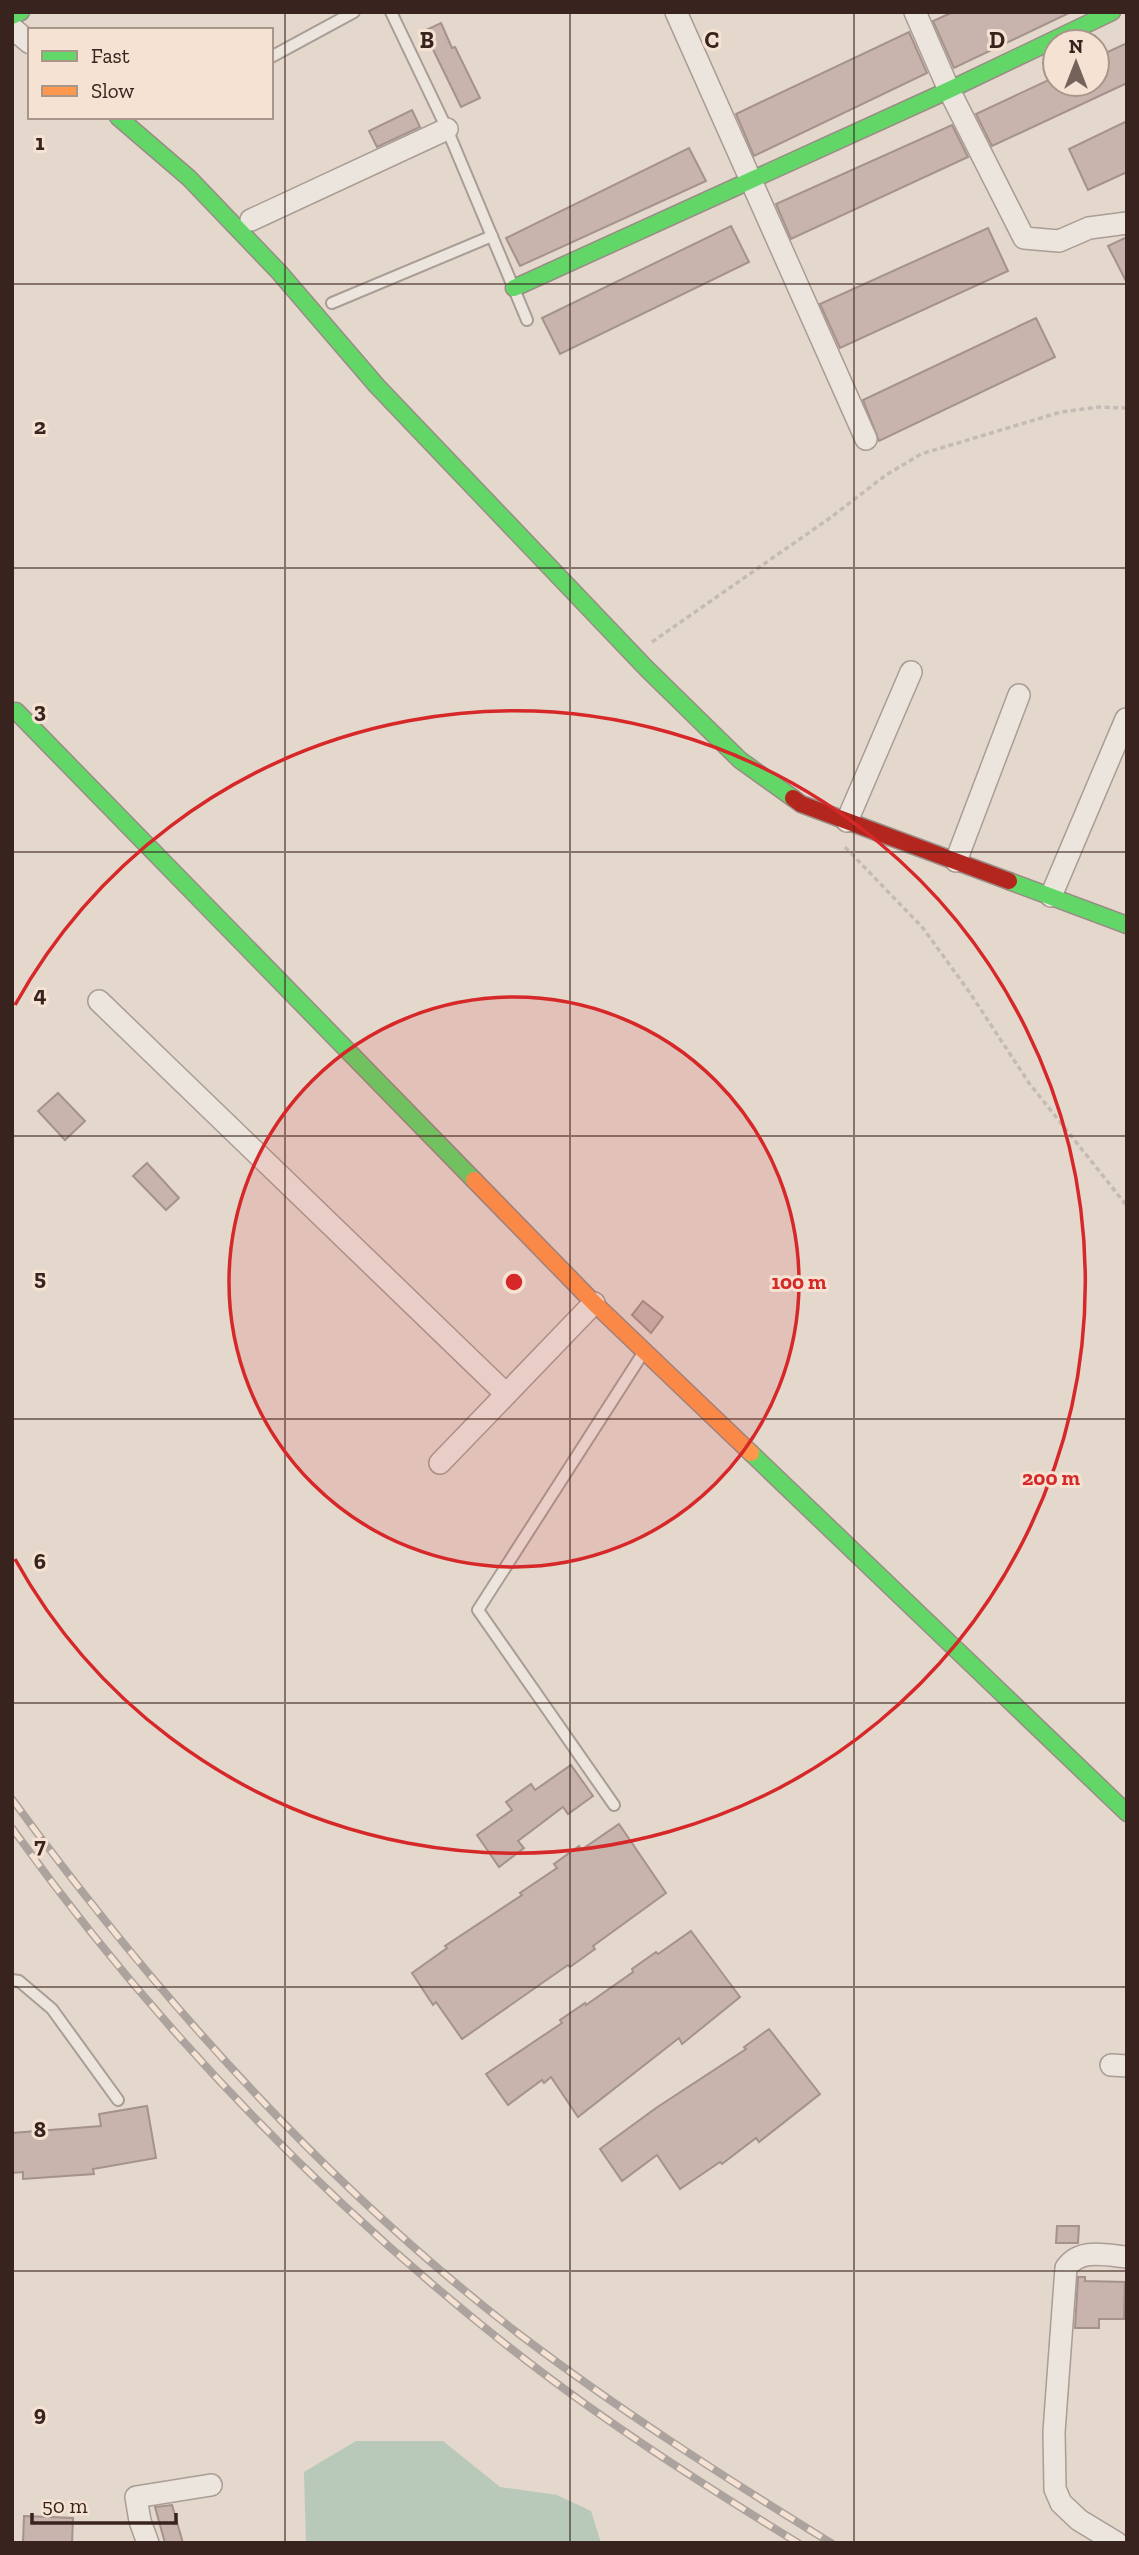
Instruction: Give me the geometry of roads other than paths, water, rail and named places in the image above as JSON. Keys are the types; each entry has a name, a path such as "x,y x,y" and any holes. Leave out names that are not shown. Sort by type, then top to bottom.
{"street":[{"path":"12,16 21,12"},
{"path":"676,12 866,439"},
{"path":"915,12 950,90 1024,238 1059,241 1089,228 1127,223"},
{"path":"514,288 950,90 1112,12"},
{"path":"12,28 28,41"},
{"path":"120,119 189,178 279,272 377,386 633,655 740,760 801,804 843,830 956,861 1127,925"},
{"path":"251,220 447,130"},
{"path":"843,830 911,672"},
{"path":"956,861 1019,695"},
{"path":"16,711 594,1303 1127,1813"},
{"path":"1051,896 1126,719"},
{"path":"99,1001 506,1394"},
{"path":"440,1463 594,1303"},
{"path":"1117,2543 1079,2520 1061,2503 1055,2489 1054,2431 1066,2268 1072,2260 1081,2255 1127,2256"},
{"path":"149,2543 140,2521 136,2497 211,2485"}],"lane":[{"path":"273,56 354,12"},
{"path":"391,12 447,130 527,320"},
{"path":"332,303 492,236"},
{"path":"614,1805 478,1610 644,1351"},
{"path":"12,1980 19,1981 52,2008 118,2100"}],"railway":[{"path":"12,1799 67,1873 185,2016 311,2151 378,2215 447,2276 557,2362 672,2442 831,2543"},
{"path":"12,1828 122,1970 181,2039 242,2105 371,2230 509,2347 614,2425 798,2543"}]}
